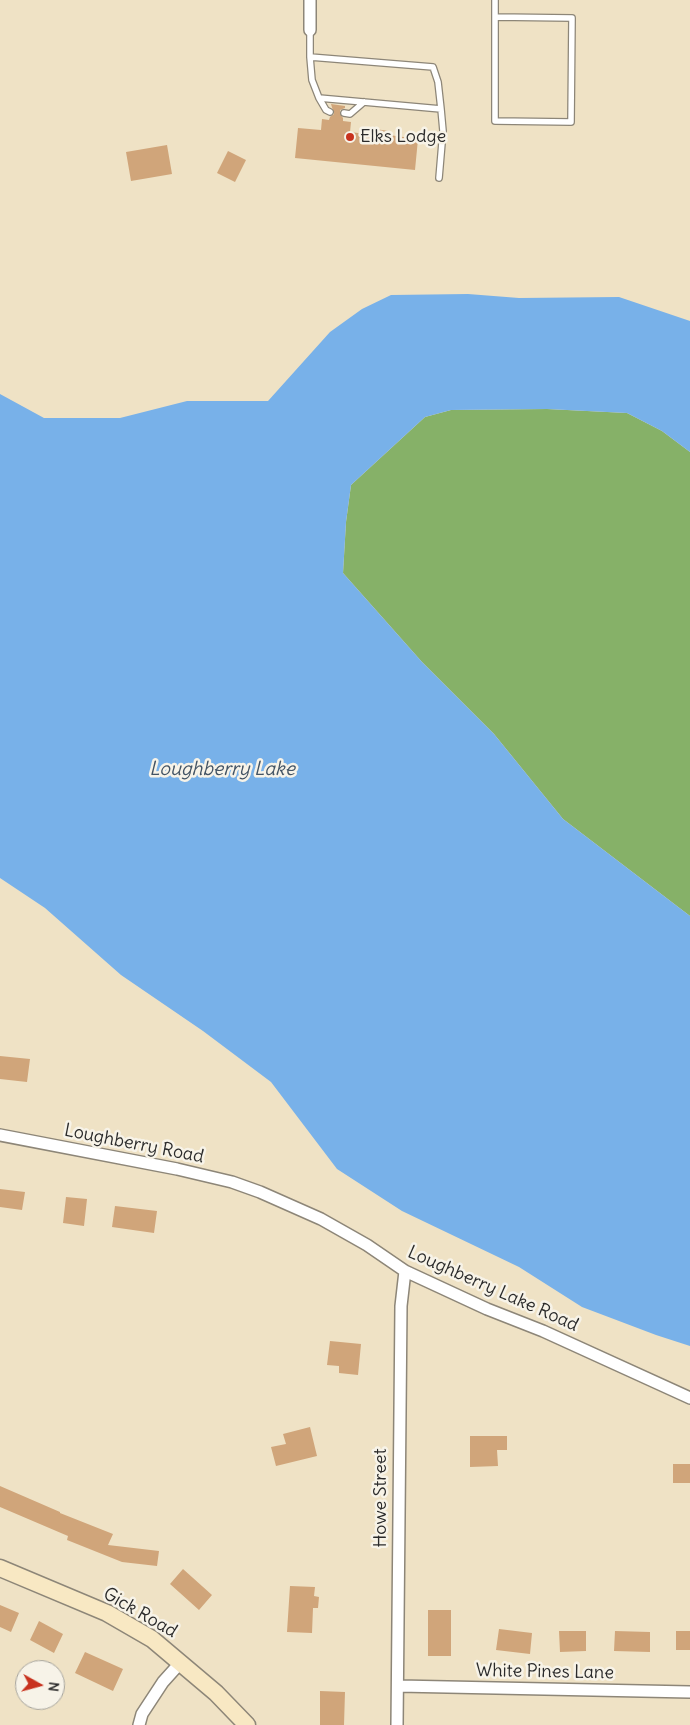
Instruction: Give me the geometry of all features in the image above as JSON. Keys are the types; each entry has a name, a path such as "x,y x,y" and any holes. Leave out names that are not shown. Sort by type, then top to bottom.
{"street":[{"path":"310,0 310,30"},
{"name":"Loughberry Road","path":"0,1135 177,1169 232,1182 260,1192"},
{"name":"Loughberry Lake Road","path":"260,1192 320,1219 367,1244 405,1271 690,1398"},
{"name":"Howe Street","path":"397,1725 399,1686 398,1498 401,1306 405,1271"},
{"name":"Gick Road","path":"0,1568 107,1614 152,1639 216,1692 244,1723"},
{"path":"139,1725 142,1714 163,1682 181,1662"},
{"name":"White Pines Lane","path":"399,1686 690,1692"}],"lane":[{"path":"495,0 495,17 495,121 571,122 572,18 495,17"},
{"path":"310,30 312,80 319,98 326,110 330,112"},
{"path":"310,56 433,67 438,82 443,131 439,178"},
{"path":"319,98 441,110"},
{"path":"344,114 350,114 364,102"}],"green space":[{"path":"547,409 627,413 662,431 690,452 690,916 563,819 494,734 422,662 343,573 346,522 351,485 425,417 451,410"}],"water":[{"name":"Loughberry Lake","path":"468,294 519,298 619,297 690,321 690,452 662,431 627,413 547,409 451,410 425,417 351,485 346,522 343,573 422,662 494,734 563,819 690,916 690,1346 582,1307 519,1267 402,1211 337,1169 271,1082 203,1031 121,975 45,908 0,878 0,394 44,418 120,418 187,401 268,401 330,332 362,309 391,295"}],"building":[{"name":"Elks Lodge","path":"331,104 345,106 345,108 340,110 340,114 343,121 351,122 350,132 374,135 375,129 389,131 389,135 418,139 415,170 295,158 298,128 321,130 322,119 329,120 334,114"},
{"path":"167,145 172,174 131,181 126,152"},
{"path":"228,151 246,160 235,182 217,173"},
{"path":"0,1056 30,1059 27,1082 0,1079"},
{"path":"0,1189 25,1192 22,1210 0,1207"},
{"path":"66,1197 87,1199 84,1226 63,1223"},
{"path":"115,1206 157,1211 154,1233 112,1227"},
{"path":"330,1341 361,1344 358,1375 339,1373 339,1366 327,1365"},
{"path":"310,1427 317,1456 276,1466 271,1447 286,1444 283,1434"},
{"path":"470,1436 507,1436 507,1450 497,1450 498,1466 470,1467"},
{"path":"673,1464 690,1464 690,1483 673,1483"},
{"path":"0,1486 113,1534 108,1545 159,1551 157,1566 122,1562 67,1540 68,1536 0,1507"},
{"path":"183,1569 212,1595 199,1610 170,1584"},
{"path":"290,1586 315,1587 314,1596 319,1597 318,1608 313,1608 312,1633 287,1632"},
{"path":"0,1605 19,1613 11,1632 0,1627"},
{"path":"428,1610 451,1610 451,1656 428,1656"},
{"path":"39,1621 63,1634 54,1653 30,1640"},
{"path":"499,1629 532,1633 530,1654 496,1650"},
{"path":"559,1631 586,1631 586,1651 560,1652"},
{"path":"615,1631 650,1632 650,1652 614,1651"},
{"path":"676,1631 690,1631 690,1650 676,1650"},
{"path":"85,1652 123,1669 113,1691 75,1673"},
{"path":"320,1691 345,1692 344,1725 320,1725"}],"place":[{"name":"Elks Lodge","path":"350,137"}]}
